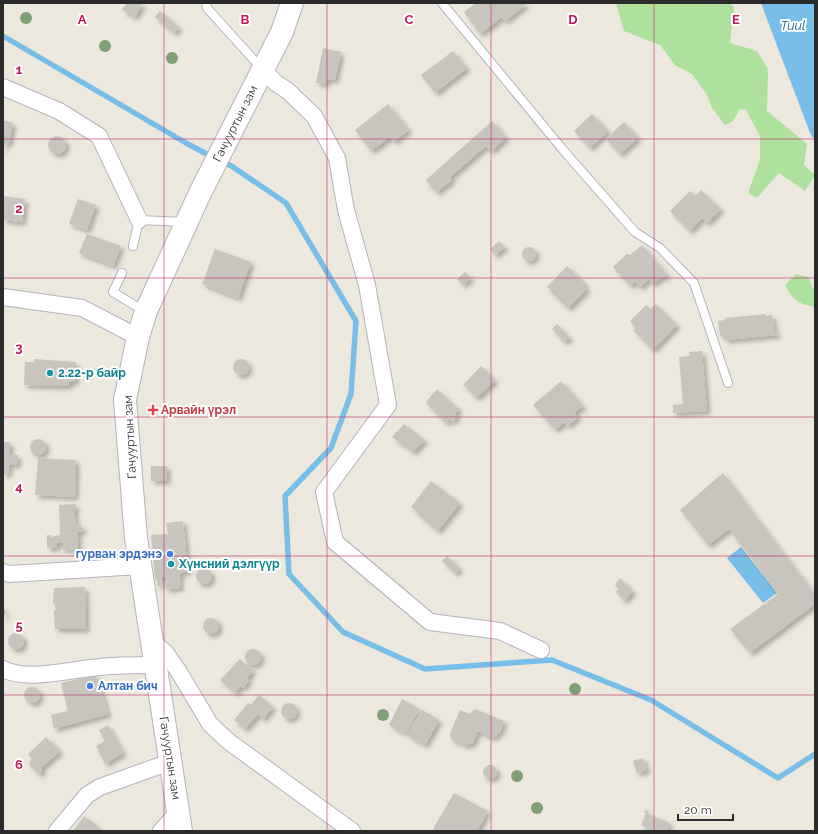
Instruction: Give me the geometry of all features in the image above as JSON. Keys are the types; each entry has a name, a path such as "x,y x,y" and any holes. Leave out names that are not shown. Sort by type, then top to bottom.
{"main road":[{"name":"Гачууртын зам","path":"179,821 136,538 125,400 138,337 146,311 201,191 282,32 292,3"}],"street":[{"path":"263,70 314,116 337,158 346,210 367,285 388,405 324,492 336,542 430,622 500,631 541,650"},
{"path":"3,87 59,111 99,136 139,220"},
{"path":"3,297 82,308 138,337"},
{"path":"3,572 10,574 140,566"},
{"path":"152,641 165,652 179,672 210,724 228,741 352,831"},
{"path":"3,668 9,672 34,675 102,666 156,665"},
{"path":"57,831 87,795 100,787 170,762"},
{"path":"161,831 179,821"}],"lane":[{"path":"206,3 207,8 263,70"},
{"path":"442,3 564,151 635,232 660,248 694,283 728,383"},
{"path":"133,246 139,220 188,222"},
{"path":"122,273 113,292 146,311"}],"green space":[{"path":"616,3 731,3 734,8 730,43 757,51 768,69 767,111 807,144 804,165 815,175 805,191 779,173 757,198 748,193 760,160 760,136 746,110 740,109 733,121 725,125 712,108 707,95 692,74 675,65 660,45 624,31"},
{"path":"796,274 808,277 813,289 815,289 815,319 814,307 796,300 785,285"}],"water":[{"name":"Tuul","path":"761,3 815,3 815,141 810,133"},
{"path":"741,547 777,593 763,603 727,558"}],"building":[{"path":"127,3 143,3 135,17 122,10"},
{"path":"476,3 528,3 505,21 502,17 480,34 464,12"},
{"path":"160,11 179,27 174,33 155,17"},
{"path":"323,48 341,52 335,80 327,79 325,84 316,83"},
{"path":"453,51 467,68 435,93 421,75"},
{"path":"388,104 409,130 393,142 390,137 371,151 355,130"},
{"path":"592,114 608,131 590,148 574,131"},
{"path":"3,120 13,123 9,143 6,142 3,151"},
{"path":"492,121 506,137 492,151 486,146 450,177 452,180 437,192 426,181 427,179"},
{"path":"624,122 638,138 620,154 606,139"},
{"path":"57,136 63,139 66,145 63,151 57,154 51,151 48,145 51,139"},
{"path":"701,190 721,209 711,219 711,222 710,220 707,223 702,218 690,231 670,211 690,191 695,196"},
{"path":"3,196 25,199 22,222 3,220"},
{"path":"78,199 96,205 87,230 69,224"},
{"path":"87,234 121,246 113,266 79,253"},
{"path":"499,241 505,247 495,255 490,249"},
{"path":"642,245 667,275 664,278 663,276 652,284 649,279 640,287 635,282 630,286 613,267 627,254 630,255"},
{"path":"526,247 532,247 536,251 536,257 532,261 526,261 522,257 522,251"},
{"path":"215,249 251,262 238,298 202,284"},
{"path":"567,266 585,283 583,285 587,289 568,308 547,287"},
{"path":"465,272 471,278 463,285 457,279"},
{"path":"656,304 677,325 653,350 633,330 636,328 630,321 646,305 651,309"},
{"path":"766,314 766,316 772,315 775,332 777,332 778,335 725,340 725,336 720,336 718,321 725,320 724,318"},
{"path":"557,324 570,338 564,342 552,329"},
{"path":"702,351 707,411 673,413 673,405 683,404 679,357 690,356 689,352"},
{"name":"2.22-р байр","path":"34,359 76,362 75,382 69,382 69,386 24,385 25,362 33,362 34,364"},
{"path":"241,359 248,364 249,367 244,374 241,375 234,370 233,367 238,360"},
{"path":"481,366 495,380 477,398 463,385"},
{"path":"561,381 583,406 574,413 578,417 571,423 567,426 564,422 555,430 533,405"},
{"path":"437,389 459,409 455,414 457,416 453,422 449,419 446,423 426,402"},
{"path":"404,424 425,440 413,452 392,437"},
{"path":"38,439 44,441 46,447 44,453 38,455 32,453 30,447 32,441"},
{"path":"3,442 10,442 10,454 18,455 17,465 9,464 8,474 3,474"},
{"path":"38,458 76,460 75,497 35,495"},
{"path":"151,466 167,466 167,481 151,481"},
{"path":"723,473 815,595 815,604 750,653 730,629 778,594 729,529 708,545 680,510"},
{"path":"431,481 460,503 438,531 418,515 419,514 411,507"},
{"path":"76,504 76,510 74,510 76,524 83,528 83,531 78,532 78,550 69,550 68,543 68,549 60,549 60,547 63,547 63,543 57,543 56,548 47,548 47,535 51,535 51,537 60,535 59,505"},
{"name":"Хүнсний дэлгүүр","path":"183,521 188,571 180,573 181,575 179,575 181,579 179,579 181,585 180,588 166,589 165,577 161,577 162,587 157,585 158,579 155,580 151,535 168,534 166,523"},
{"path":"447,556 460,569 455,573 442,561"},
{"path":"204,568 210,570 212,576 210,582 204,584 198,582 196,576 198,570"},
{"path":"620,578 633,591 624,601 616,592 619,589 615,585"},
{"path":"85,587 86,630 55,629 54,611 56,610 55,603 53,604 54,588"},
{"path":"3,606 6,612 3,619"},
{"path":"211,618 217,620 219,626 217,632 211,634 205,632 203,626 205,620"},
{"path":"13,633 19,633 24,638 22,647 19,649 13,649 8,644 8,638"},
{"path":"253,649 260,654 261,657 256,664 253,665 246,660 245,657 250,650"},
{"path":"240,659 253,671 247,678 249,680 243,688 241,686 235,693 220,680"},
{"path":"96,675 108,714 54,729 51,715 68,711 61,683"},
{"path":"32,687 38,689 40,695 38,701 32,703 26,701 24,695 26,689"},
{"path":"259,695 273,707 263,719 258,714 245,729 234,720 248,703 251,705"},
{"path":"402,699 420,709 406,734 389,725"},
{"path":"289,703 296,708 297,711 292,718 289,719 282,714 281,711 286,704"},
{"path":"475,709 504,721 500,733 498,732 496,737 494,736 493,738 478,731 472,744 469,743 467,746 451,739 450,734 460,710 470,714"},
{"path":"422,710 439,720 425,745 407,735"},
{"path":"108,725 123,753 105,764 96,746 105,741 99,730"},
{"path":"46,737 60,751 42,767 42,772 39,774 30,766 29,763 32,759 28,754"},
{"path":"643,758 647,770 637,773 633,761"},
{"path":"487,765 493,765 497,769 497,775 493,779 487,779 483,775 483,769"},
{"path":"454,793 488,811 477,831 437,831 433,829"},
{"path":"645,810 649,811 648,814 670,823 667,831 653,831 641,825 646,813 644,812"},
{"path":"84,816 99,827 96,831 73,831"}],"waterway":[{"path":"3,36 214,158"},
{"path":"222,161 286,203 356,321 351,394 331,448 285,496 289,574 343,632 425,669 552,660 651,700 778,778 815,754"}],"place":[{"name":"2.22-р байр","path":"50,373"},
{"name":"Арвайн үрэл","path":"153,410"},
{"name":"гурван эрдэнэ","path":"170,554"},
{"name":"Хүнсний дэлгүүр","path":"171,564"},
{"name":"Алтан бич","path":"90,686"}]}
